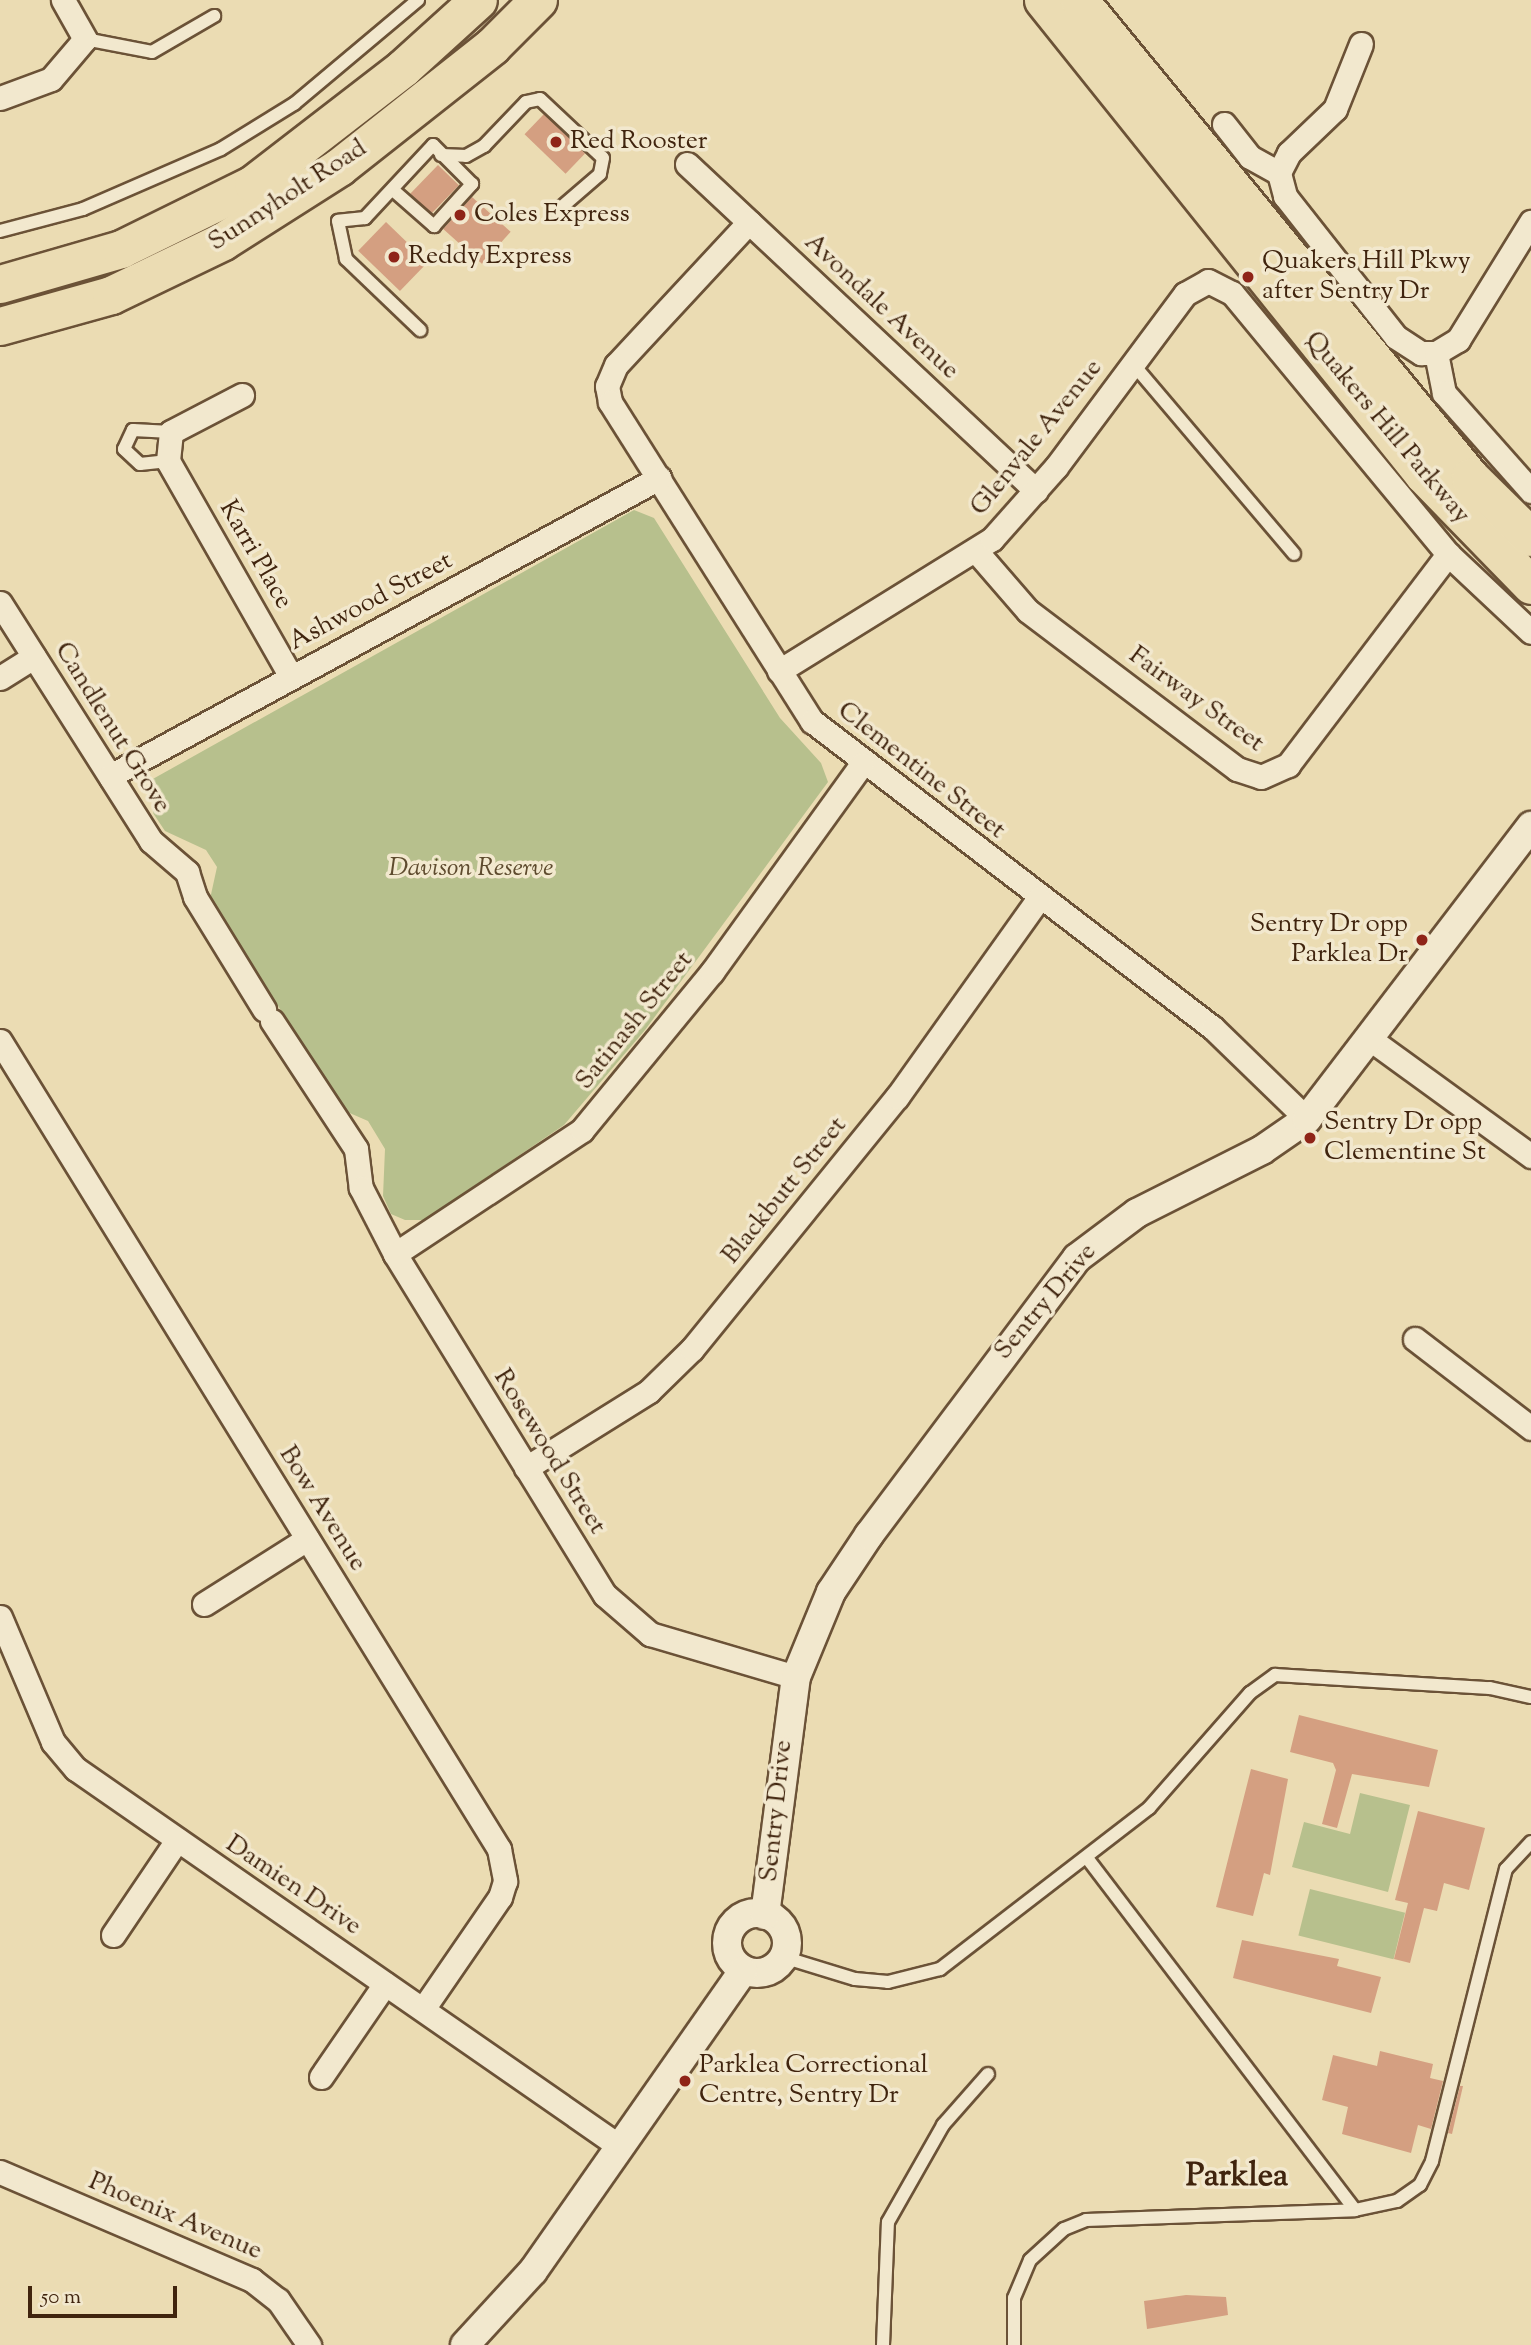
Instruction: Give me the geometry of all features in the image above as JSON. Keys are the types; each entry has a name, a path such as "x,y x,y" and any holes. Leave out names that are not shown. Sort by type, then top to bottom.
{"main road":[{"name":"Sunnyholt Road","path":"0,284 121,248 241,190 356,105 478,0"},
{"name":"Sunnyholt Road","path":"0,326 111,295 223,241 348,159 492,46 538,0"},
{"name":"Quakers Hill Parkway","path":"1043,0 1423,474 1531,585"},
{"name":"Quakers Hill Parkway","path":"1079,0 1470,477 1531,537"}],"street":[{"path":"0,98 51,79 85,40 63,0"},
{"path":"1361,44 1335,108 1289,153 1279,173 1285,196 1396,337 1408,348 1436,353 1458,340 1531,222"},
{"path":"1224,124 1250,157 1279,173"},
{"name":"Avondale Avenue","path":"687,164 1036,491"},
{"name":"Clementine Street","path":"749,222 608,379 610,402 812,721 862,764 1213,1028 1307,1119"},
{"name":"Glenvale Avenue","path":"779,671 976,551 1036,491 1185,294 1208,281 1233,293 1448,555"},
{"path":"1436,353 1444,393 1531,491"},
{"path":"168,461 172,432 242,395"},
{"name":"Karri Place","path":"168,461 291,677"},
{"name":"Ashwood Street","path":"110,776 659,478"},
{"name":"Fairway Street","path":"976,551 1028,611 1237,769 1261,777 1288,765 1448,555"},
{"path":"1448,555 1531,632"},
{"name":"Candlenut Grove","path":"0,603 151,841 187,873 195,897 356,1149"},
{"path":"0,678 34,657"},
{"name":"Satinash Street","path":"394,1254 582,1130 712,972 862,764"},
{"name":"Sentry Drive","path":"765,1915 796,1677 845,1568 1077,1258 1137,1213 1262,1150 1307,1119 1531,826"},
{"name":"Blackbutt Street","path":"526,1468 641,1397 692,1349 897,1097 1039,898"},
{"path":"1370,1039 1531,1156"},
{"name":"Bow Avenue","path":"0,1041 307,1539 504,1866 492,1912 423,2009"},
{"name":"Rosewood Street","path":"356,1149 360,1188 394,1254 526,1468 625,1618 666,1640 796,1677"},
{"path":"1415,1339 1531,1428"},
{"path":"205,1604 307,1539"},
{"name":"Damien Drive","path":"0,1617 63,1757 177,1840 618,2146"},
{"path":"113,1935 177,1840"},
{"path":"765,1915 786,1937 783,1957 763,1973 743,1971 730,1958 728,1934 743,1916 765,1915"},
{"path":"466,2345 508,2304 743,1971"},
{"path":"321,2077 385,1984"},
{"name":"Phoenix Avenue","path":"0,2172 262,2286 306,2344"}],"lane":[{"path":"0,231 83,209 220,149 294,104 418,0"},
{"path":"85,40 152,52 214,16"},
{"path":"441,155 467,156 484,146 526,102 540,99 603,158 600,174 556,212"},
{"path":"393,190 434,226 472,184 433,145 365,218 338,221 342,248 355,271 420,330"},
{"path":"1133,364 1294,554"},
{"path":"168,461 133,461 124,442 140,428 172,432"},
{"path":"783,1957 856,1979 915,1977 960,1956 1149,1808 1250,1693 1275,1675 1490,1688 1531,1697"},
{"path":"1014,2345 1014,2298 1030,2260 1045,2243 1086,2220 1354,2210 1410,2194 1427,2174 1506,1869 1531,1842"},
{"path":"1087,1858 1354,2210"},
{"path":"883,2345 888,2222 943,2125 988,2074"}],"green space":[{"name":"Davison Reserve","path":"634,510 654,518 780,718 821,763 828,782 645,1030 564,1125 424,1220 405,1220 391,1214 383,1196 385,1149 368,1121 345,1111 210,899 217,867 206,850 165,831 153,813 151,780"},
{"path":"1360,1793 1410,1805 1388,1892 1292,1867 1304,1822 1350,1834"},
{"path":"1310,1889 1405,1913 1393,1959 1298,1936"}],"building":[{"name":"Red Rooster","path":"544,114 585,154 566,174 525,134"},
{"path":"438,165 459,185 431,214 410,194"},
{"path":"472,197 511,232 482,264 443,229"},
{"name":"Reddy Express","path":"386,222 428,262 400,291 358,251"},
{"path":"1299,1715 1438,1750 1429,1787 1352,1774 1337,1828 1322,1824 1336,1770 1333,1763 1290,1752"},
{"path":"1251,1769 1288,1779 1270,1875 1264,1873 1253,1916 1216,1907"},
{"path":"1418,1811 1485,1828 1469,1890 1444,1883 1437,1911 1424,1908 1410,1963 1394,1959 1408,1903 1395,1900"},
{"path":"1242,1940 1339,1959 1337,1966 1381,1977 1371,2013 1233,1978"},
{"path":"1380,2051 1433,2064 1430,2078 1443,2081 1431,2129 1418,2125 1411,2153 1342,2134 1348,2107 1322,2100 1333,2055 1377,2066"},
{"path":"1460,2086 1463,2086 1452,2134 1448,2133"},
{"path":"1186,2295 1226,2297 1228,2315 1147,2329 1144,2301"}],"place":[{"name":"Red Rooster","path":"556,142"},
{"name":"Coles Express","path":"460,215"},
{"name":"Reddy Express","path":"394,257"},
{"name":"Quakers Hill Pkwy after Sentry Dr","path":"1248,277"},
{"name":"Sentry Dr opp Parklea Dr","path":"1422,940"},
{"name":"Sentry Dr opp Clementine St","path":"1310,1138"},
{"name":"Parklea Correctional Centre, Sentry Dr","path":"685,2081"}],"district":[{"name":"Parklea","path":"1237,2178"}]}
